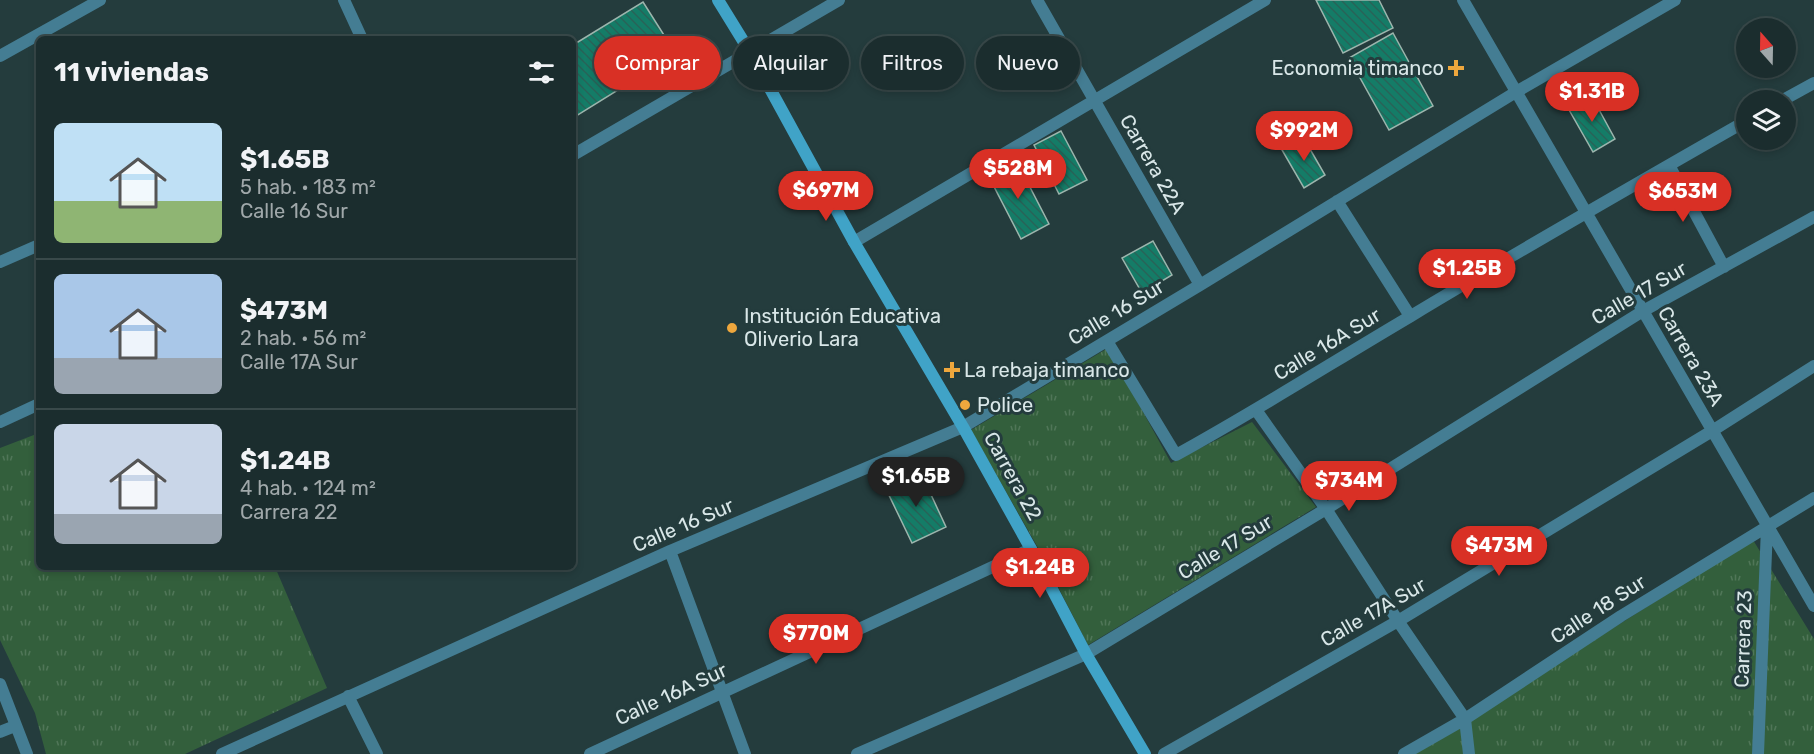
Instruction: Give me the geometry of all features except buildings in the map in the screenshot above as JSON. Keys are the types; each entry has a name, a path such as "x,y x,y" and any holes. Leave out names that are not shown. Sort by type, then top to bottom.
{"street":[{"path":"45,35 100,0"},
{"path":"344,0 361,36"},
{"name":"Carrera 22","path":"718,0 740,36"},
{"path":"778,36 840,0"},
{"name":"Carrera 22A","path":"1038,0 1200,285"},
{"path":"854,242 1264,0"},
{"name":"Carrera 23A","path":"1463,0 1814,606"},
{"name":"Calle 16 Sur","path":"222,754 670,551 963,427 1516,92 1675,0"},
{"path":"0,56 36,39"},
{"path":"576,153 733,62"},
{"path":"1796,93 1814,83"},
{"name":"Carrera 22","path":"771,90 854,242 963,427 1086,654 1145,754"},
{"name":"Calle 16A Sur","path":"1107,341 1176,455 1736,127"},
{"path":"1669,165 1724,267"},
{"path":"1337,201 1410,316"},
{"name":"Calle 17 Sur","path":"857,754 1086,654 1326,509 1643,311 1814,217"},
{"path":"0,262 36,246"},
{"name":"Calle 17A Sur","path":"1164,754 1398,621 1712,431 1814,366"},
{"path":"0,422 36,406"},
{"path":"1256,410 1326,509 1465,719 1469,754"},
{"name":"Calle 18 Sur","path":"1404,754 1465,719 1621,616 1814,498"},
{"name":"Carrera 23","path":"1758,754 1767,526"},
{"name":"Calle 16A Sur","path":"590,754 1031,549"},
{"path":"670,551 745,754"},
{"path":"0,684 27,754"},
{"path":"348,696 377,754"},
{"path":"0,732 15,726"}],"green space":[{"path":"1108,348 1171,463 1252,422 1316,507 1088,645 1037,546 971,430"},
{"path":"36,434 36,570 276,570 327,688 185,754 46,754 35,713 0,640 0,448"},
{"path":"1753,540 1814,639 1814,754 1413,754"}],"place":[{"name":"Economia timanco","path":"1456,68"},
{"name":"Institución Educativa Oliverio Lara","path":"732,328"},
{"name":"La rebaja timanco","path":"952,370"},
{"name":"Police","path":"965,405"}]}
